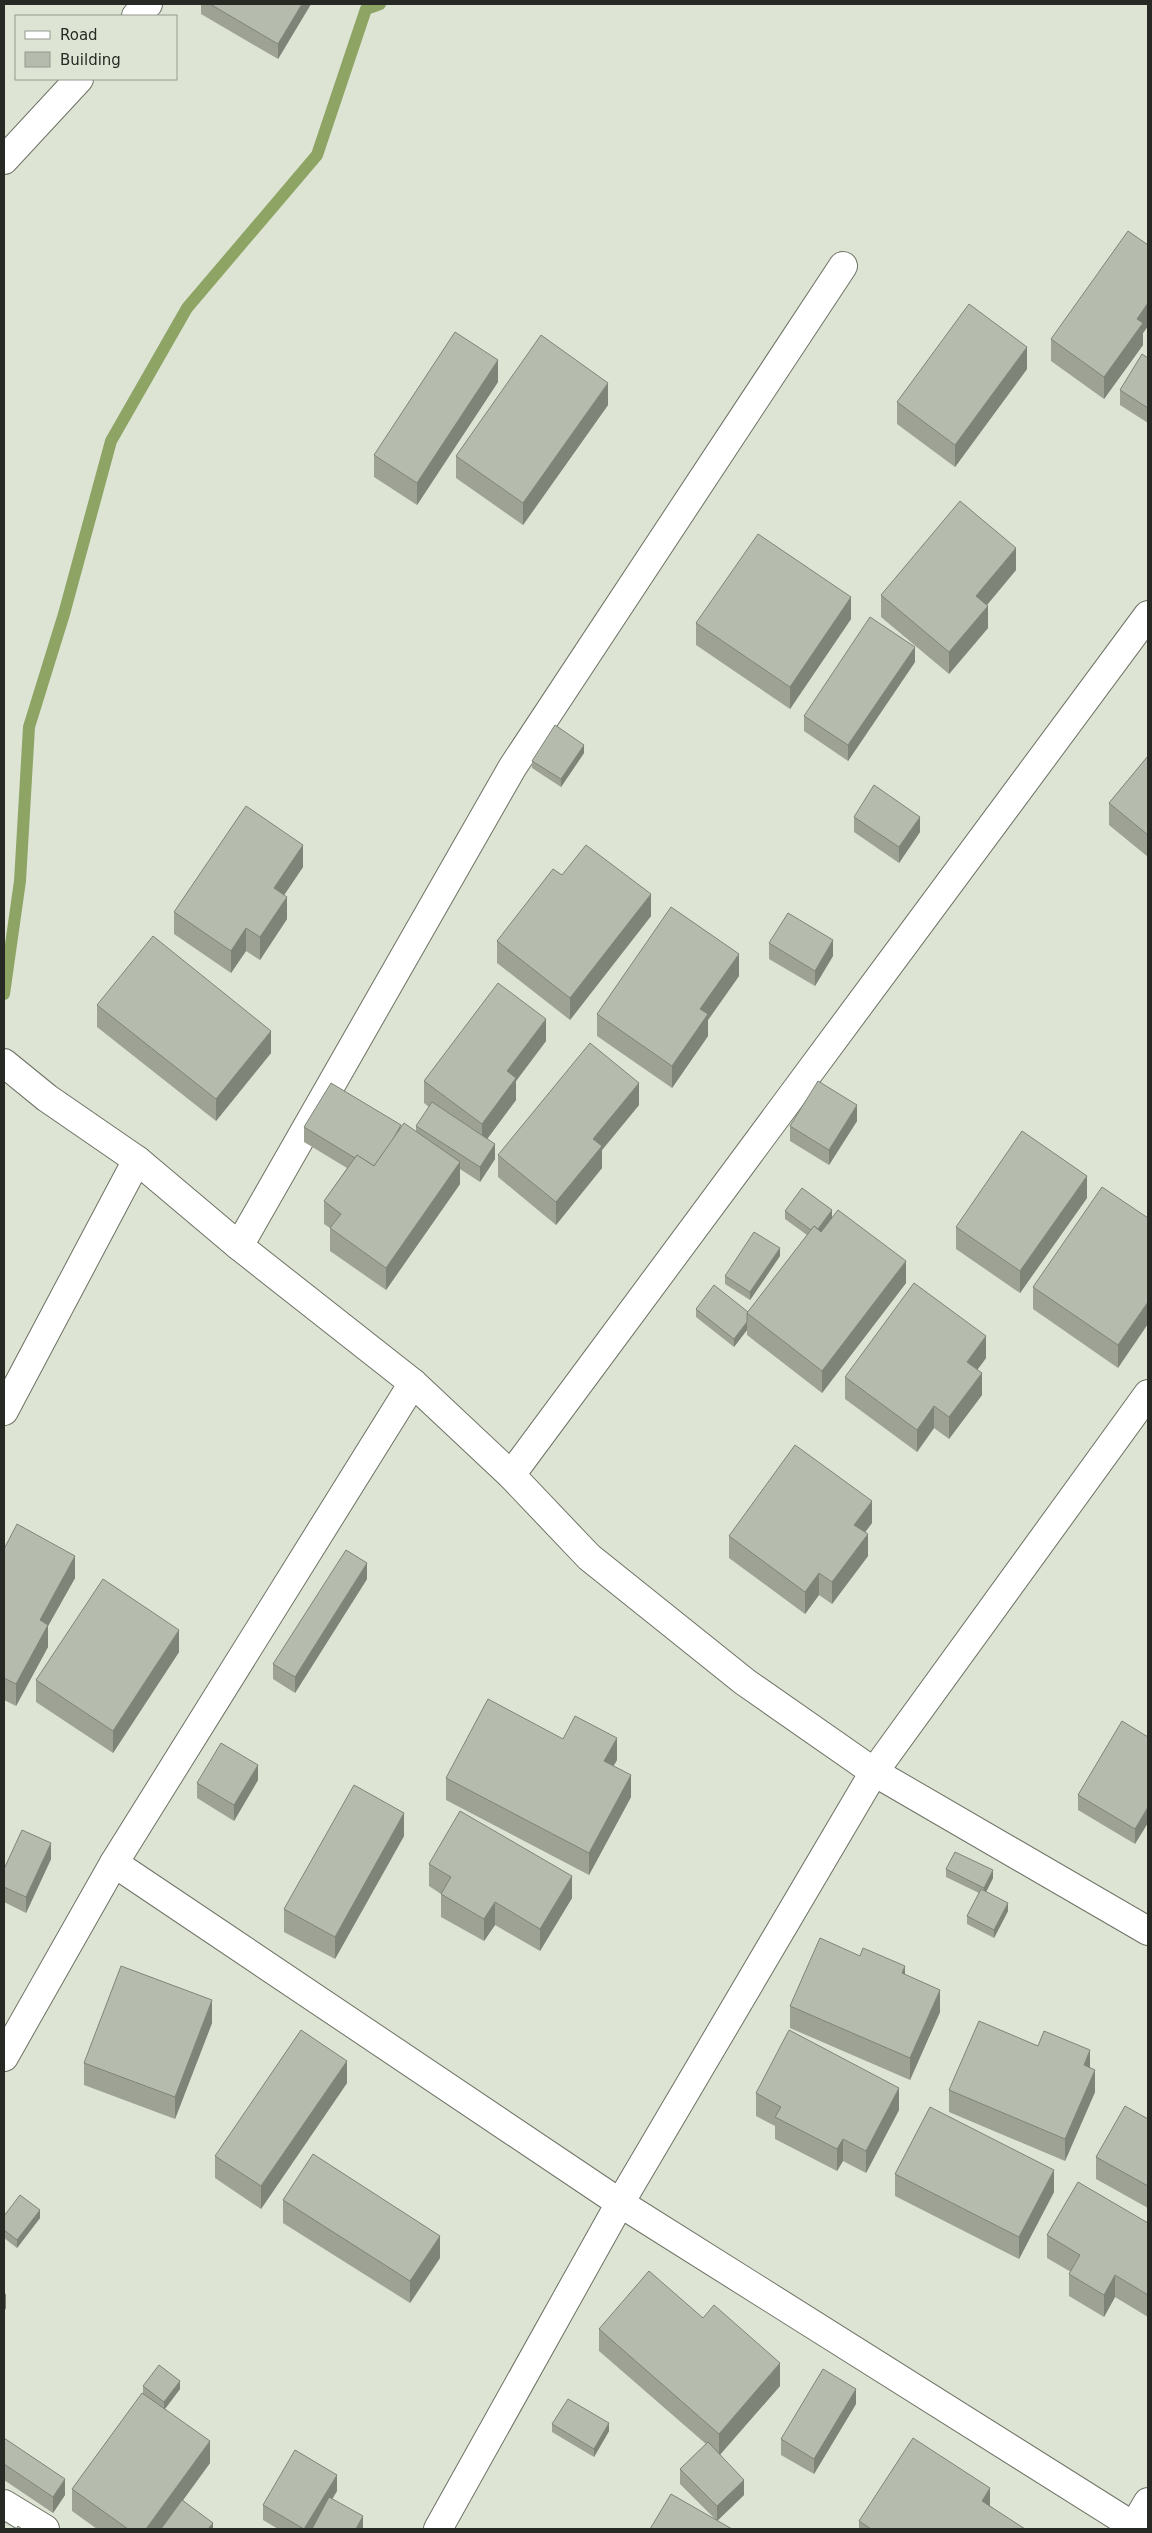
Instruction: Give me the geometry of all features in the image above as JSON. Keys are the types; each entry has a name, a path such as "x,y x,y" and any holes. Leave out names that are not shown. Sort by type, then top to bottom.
{"street":[{"path":"137,15 148,4"},
{"path":"4,160 78,80"},
{"path":"239,1246 512,768 843,266"},
{"path":"511,1474 1148,615"},
{"path":"4,1062 48,1098 137,1160 239,1246 413,1383 511,1474 589,1556 745,1682 874,1772 1148,1931"},
{"path":"4,1411 137,1160"},
{"path":"4,2057 114,1864 413,1383"},
{"path":"438,2529 620,2203 874,1772 1148,1394"},
{"path":"114,1864 620,2203 1134,2528 1148,2502"},
{"path":"4,2504 44,2529"}],"building":[{"path":"210,4 302,4 278,44"},
{"path":"1128,231 1148,245 1148,303 1137,319 1143,323 1104,377 1051,339"},
{"path":"969,304 1027,347 955,445 897,402"},
{"path":"455,332 498,360 417,483 374,455"},
{"path":"541,335 608,383 523,503 456,456"},
{"path":"1142,354 1148,358 1148,408 1120,390"},
{"path":"960,501 1016,548 976,596 988,606 949,652 881,595"},
{"path":"758,534 851,597 790,687 696,623"},
{"path":"870,617 915,647 848,745 804,716"},
{"path":"555,725 584,745 561,779 532,761"},
{"path":"1148,756 1148,835 1109,803"},
{"path":"874,785 920,817 899,847 854,817"},
{"path":"246,806 303,845 274,888 287,897 260,937 246,928 231,951 174,912"},
{"path":"586,845 651,894 570,998 497,941 553,869 562,875"},
{"path":"671,907 739,954 700,1009 708,1014 672,1066 597,1014"},
{"path":"788,913 833,940 815,971 769,943"},
{"path":"153,936 271,1031 216,1099 97,1005"},
{"path":"498,983 546,1019 507,1071 516,1078 482,1124 424,1081"},
{"path":"590,1043 639,1083 593,1139 602,1146 556,1202 498,1155"},
{"path":"818,1081 857,1105 829,1150 790,1126"},
{"path":"331,1083 401,1125 374,1166 357,1155 355,1158 304,1127"},
{"path":"432,1102 495,1144 480,1167 416,1126"},
{"path":"404,1123 460,1162 386,1268 330,1228 341,1214 324,1201 357,1155 374,1166"},
{"path":"1022,1131 1087,1176 1020,1271 956,1227"},
{"path":"1102,1187 1148,1218 1148,1302 1118,1345 1033,1287"},
{"path":"802,1188 832,1210 818,1229 814,1226 811,1230 785,1211"},
{"path":"838,1210 906,1261 822,1371 747,1313 814,1226 821,1232"},
{"path":"754,1232 780,1248 750,1292 725,1276"},
{"path":"914,1283 986,1336 967,1362 982,1373 949,1417 934,1406 917,1430 845,1377"},
{"path":"714,1285 748,1312 747,1322 734,1339 696,1309"},
{"path":"795,1445 872,1501 854,1525 868,1534 832,1582 819,1573 805,1592 729,1536"},
{"path":"17,1524 75,1556 40,1620 48,1625 16,1684 4,1678 4,1549"},
{"path":"346,1550 367,1563 295,1677 273,1664"},
{"path":"103,1579 179,1630 113,1731 36,1680"},
{"path":"488,1699 563,1739 575,1716 617,1738 604,1761 631,1775 589,1853 446,1778"},
{"path":"1122,1721 1148,1737 1148,1807 1135,1829 1078,1795"},
{"path":"221,1743 258,1765 234,1805 197,1783"},
{"path":"354,1785 404,1813 335,1937 284,1909"},
{"path":"460,1811 572,1876 540,1929 495,1902 484,1919 441,1894 451,1877 429,1864"},
{"path":"22,1830 51,1843 26,1897 4,1887 4,1869"},
{"path":"955,1852 993,1870 984,1888 946,1869"},
{"path":"981,1889 1008,1903 994,1930 967,1916"},
{"path":"820,1938 860,1956 863,1948 905,1966 902,1973 940,1990 910,2058 790,2006"},
{"path":"121,1966 212,2000 175,2097 84,2063"},
{"path":"979,2021 1038,2046 1044,2031 1090,2050 1084,2065 1095,2070 1065,2139 949,2090"},
{"path":"301,2030 347,2061 261,2186 215,2156"},
{"path":"789,2030 899,2088 866,2151 843,2139 837,2149 775,2117 781,2107 756,2093"},
{"path":"1125,2106 1148,2119 1148,2186 1096,2157"},
{"path":"930,2107 1054,2170 1019,2237 895,2174"},
{"path":"313,2154 440,2236 410,2281 283,2200"},
{"path":"1078,2182 1148,2223 1148,2295 1115,2275 1104,2295 1069,2274 1080,2255 1047,2235"},
{"path":"20,2195 40,2210 17,2240 4,2230 4,2216"},
{"path":"649,2271 703,2318 714,2305 780,2363 719,2434 599,2329"},
{"path":"159,2365 180,2381 164,2402 143,2386"},
{"path":"823,2369 856,2389 814,2459 781,2439"},
{"path":"142,2393 210,2441 146,2529 128,2529 72,2489"},
{"path":"568,2399 609,2423 594,2449 552,2424"},
{"path":"4,2438 65,2479 53,2497 4,2464"},
{"path":"913,2438 990,2488 982,2501 1025,2529 871,2529 859,2521"},
{"path":"708,2442 744,2480 717,2506 680,2469"},
{"path":"295,2450 337,2475 304,2529 263,2505"},
{"path":"671,2494 732,2529 650,2529"},
{"path":"329,2497 363,2516 356,2529 312,2529"},
{"path":"182,2500 213,2523 208,2529 161,2529"}],"waterway":[{"path":"4,994 20,881 29,727 64,614 111,441 187,308 317,155 366,9 380,4"}]}
